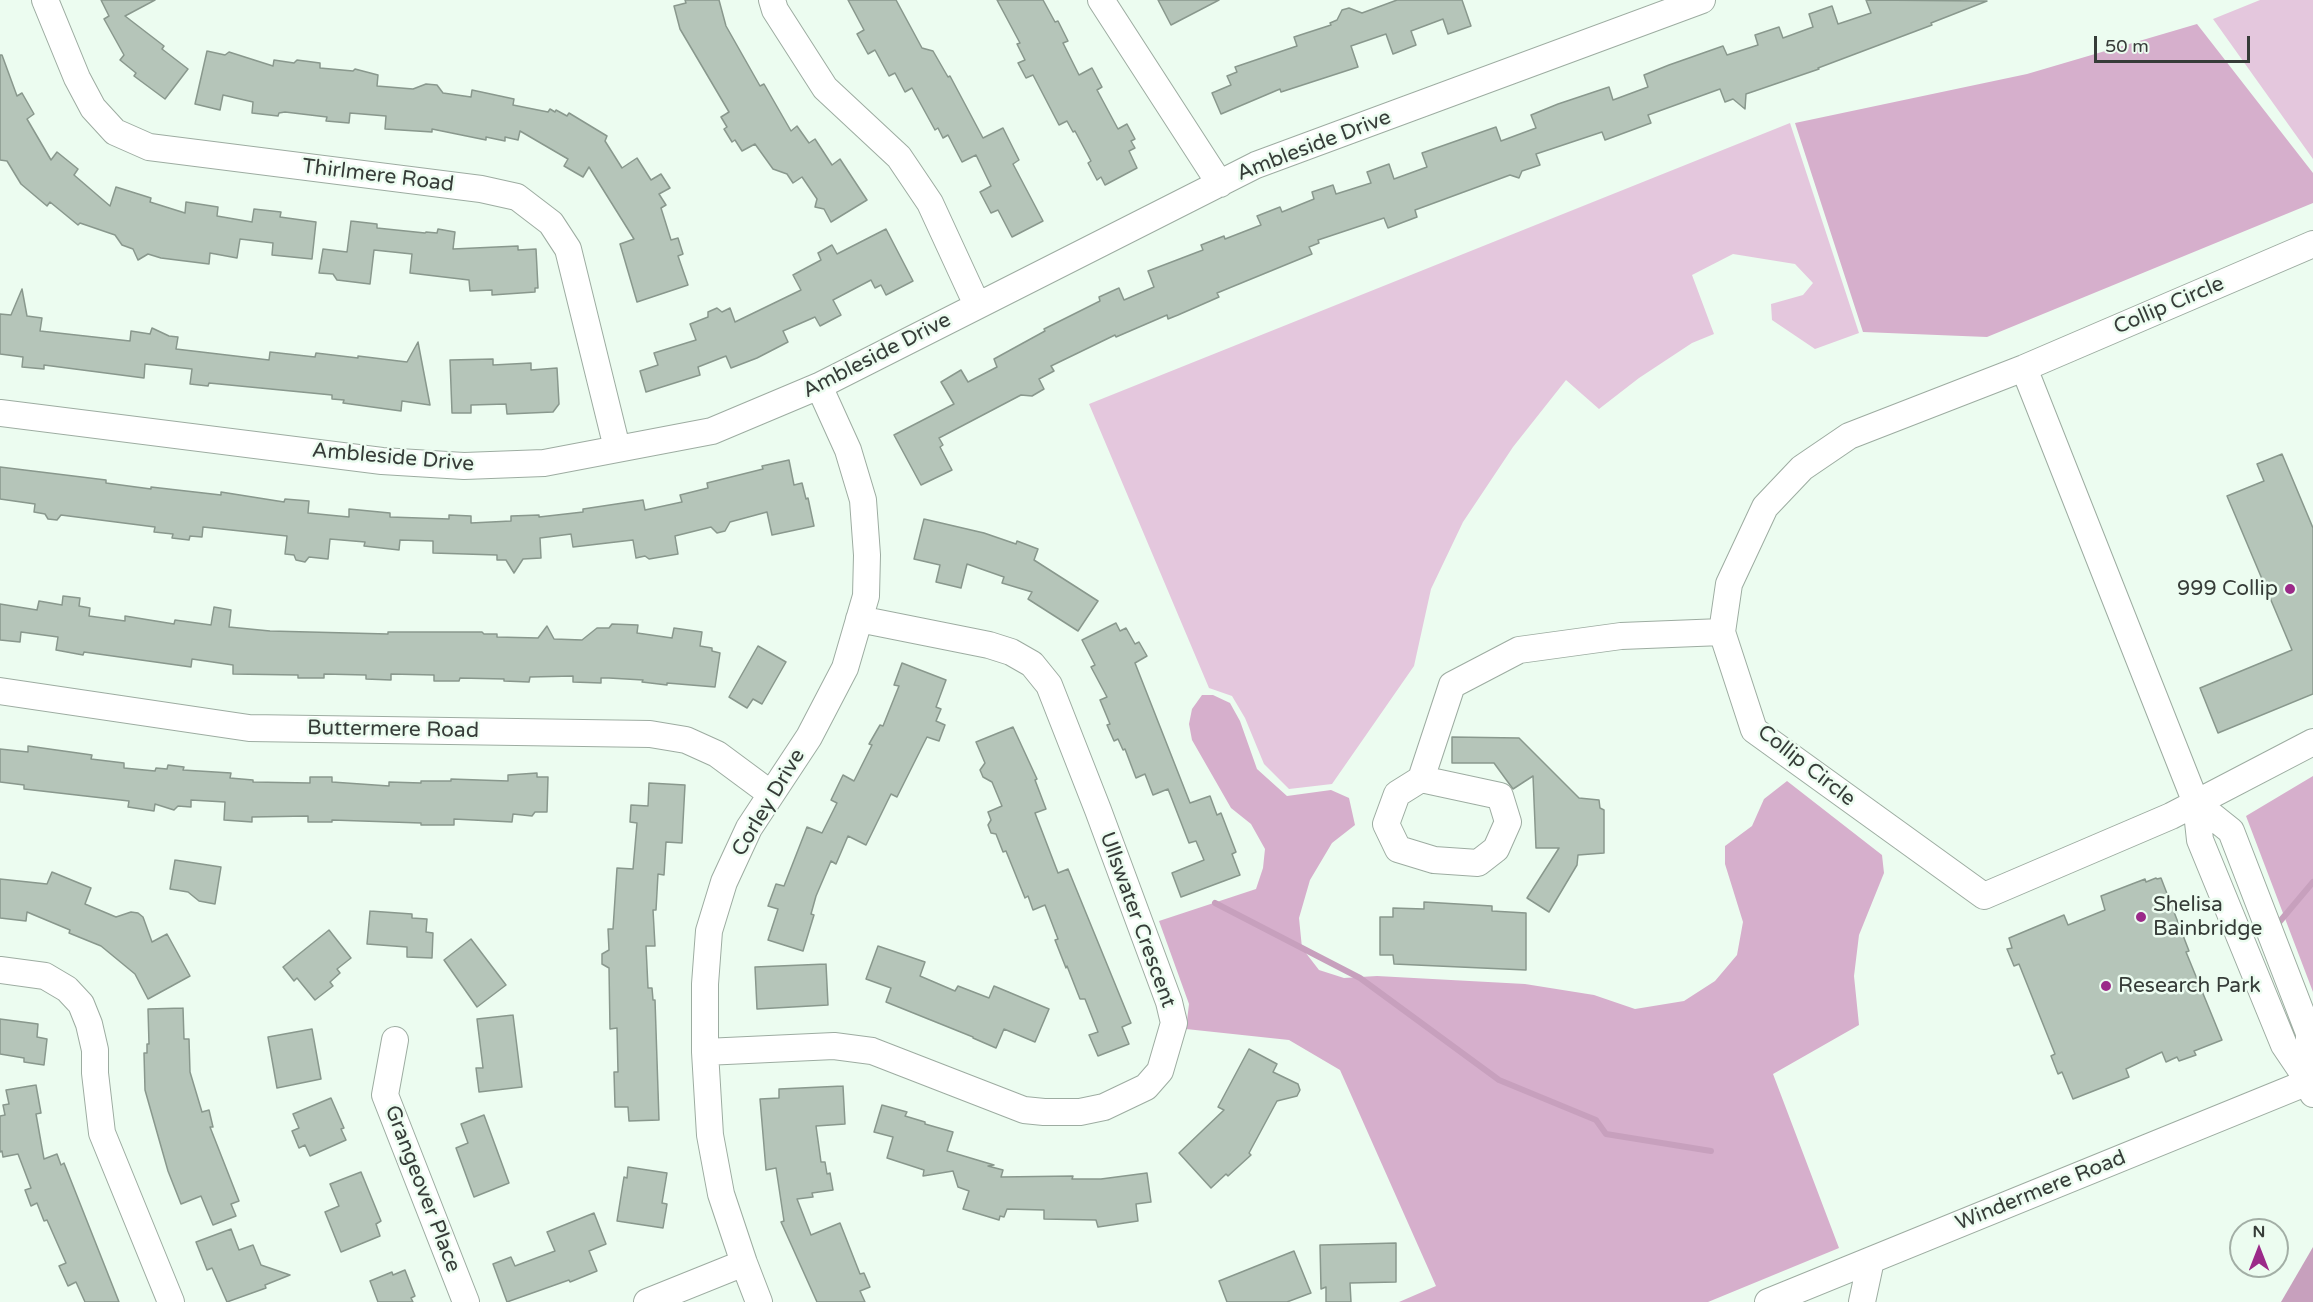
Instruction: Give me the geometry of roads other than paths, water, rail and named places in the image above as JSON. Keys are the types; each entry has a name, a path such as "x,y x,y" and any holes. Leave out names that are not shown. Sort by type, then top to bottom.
{"street":[{"name":"Thirlmere Road","path":"45,0 77,78 93,108 115,132 149,147 481,189 517,196 551,223 568,249 617,448"},
{"path":"772,0 775,10 825,88 906,166 930,203 978,305"},
{"path":"1101,0 1220,184"},
{"name":"Ambleside Drive","path":"0,413 382,461 464,466 544,463 711,431 819,386 1256,165 1702,0"},
{"name":"Collip Circle","path":"2313,244 2024,368 1849,436 1802,468 1765,507 1729,584 1722,632 1754,730 1984,896 2171,816 2313,742"},
{"path":"2024,368 2196,803 2199,840 2284,1045 2312,1086"},
{"name":"Corley Drive","path":"759,1302 721,1194 710,1135 705,1052 705,984 709,931 729,871 749,828 809,737 845,668 866,596 867,555 862,500 848,450 819,386"},
{"name":"Ullswater Crescent","path":"705,1052 834,1046 872,1051 1024,1110 1044,1112 1080,1112 1104,1107 1146,1087 1160,1071 1174,1023 1169,1002 1049,685 1032,664 1011,652 989,645 859,619"},
{"path":"1421,779 1500,796 1508,822 1496,849 1478,863 1434,860 1398,849 1386,824 1397,794 1421,779 1452,685 1519,650 1621,636 1722,632"},
{"name":"Buttermere Road","path":"0,691 249,728 651,734 686,740 717,754 771,794"},
{"path":"2196,803 2230,831 2309,1033 2312,1086"},
{"path":"0,970 45,976 67,989 81,1004 89,1024 95,1050 95,1073 102,1133 171,1302"},
{"name":"Grangeover Place","path":"395,1040 385,1095 466,1302"},
{"name":"Windermere Road","path":"1768,1302 2312,1086"},
{"path":"1862,1302 1871,1260"},
{"path":"647,1302 744,1263"}],"waterway":[{"path":"2276,926 2313,882"},
{"path":"1215,903 1360,978 1499,1080 1596,1120 1606,1134 1711,1151"}],"place":[{"name":"999 Collip","path":"2290,589"},
{"name":"Shelisa Bainbridge","path":"2141,917"},
{"name":"Research Park","path":"2106,986"}]}
